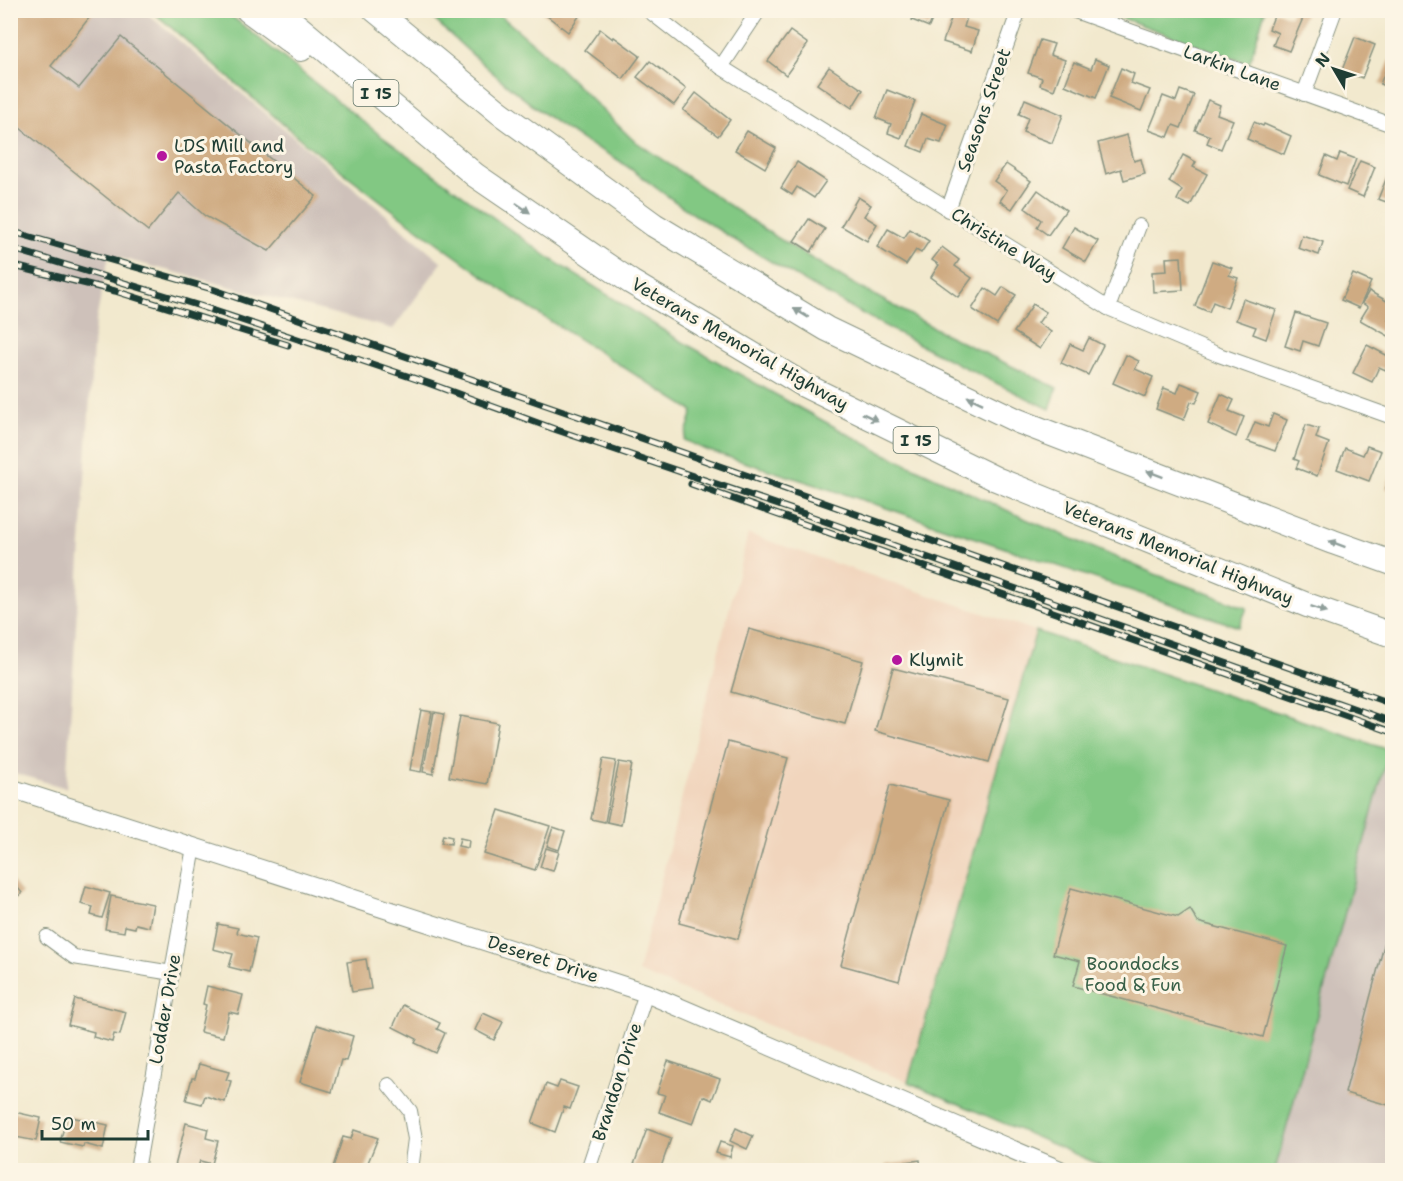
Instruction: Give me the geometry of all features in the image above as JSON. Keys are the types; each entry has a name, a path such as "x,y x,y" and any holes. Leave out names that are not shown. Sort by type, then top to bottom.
{"highway":[{"path":"248,10 475,175"},
{"name":"Veterans Memorial Highway","path":"278,10 475,175 631,282 804,386 996,479 1307,605 1392,635"},
{"path":"375,10 499,112 654,225 827,328 1018,421 1392,563"},
{"path":"401,10 499,112"}],"street":[{"name":"Christine Way","path":"648,10 722,67 1108,308 1219,355 1392,417"},
{"path":"722,67 759,10"},
{"name":"Seasons Street","path":"948,210 1019,10"},
{"name":"Larkin Lane","path":"1072,10 1392,125"},
{"path":"1304,94 1335,10"},
{"path":"1108,308 1138,226"},
{"name":"Deseret Drive","path":"10,788 646,993 1060,1170"},
{"name":"Lodder Drive","path":"137,1170 194,847"},
{"path":"47,937 74,957 172,973"},
{"name":"Brandon Drive","path":"588,1170 646,993"},
{"path":"389,1084 410,1112 415,1139 411,1170"}],"shaded area":[{"path":"10,11 144,11 442,262 393,329 109,255 94,331 66,788 11,772"},
{"path":"748,534 1036,631 908,1082 638,972"},
{"path":"1389,750 1392,751 1392,1170 1275,1170"}],"green space":[{"path":"152,11 225,11 380,135 552,260 674,337 881,452 1026,519 1155,574 1247,608 1239,627 848,495 706,450 684,440 693,411 512,297 399,215 305,143"},
{"path":"425,11 495,11 539,48 632,139 773,235 852,283 947,335 1057,388 1050,409 868,317 779,267 692,213 615,158 587,143 544,114 483,64"},
{"path":"1103,11 1265,11 1249,64"},
{"name":"Boondocks Food & Fun","path":"1036,631 1389,750 1275,1170 1112,1170 908,1082"}],"building":[{"name":"LDS Mill and Pasta Factory","path":"10,10 89,10 93,13 51,66 79,88 121,37 316,196 269,251 205,216 179,193 148,231 10,120"},
{"path":"543,10 574,10 580,15 568,32 542,12"},
{"path":"915,10 936,10 929,27 912,20"},
{"path":"954,10 968,14 964,27 978,31 972,51 943,42"},
{"path":"1293,10 1306,11 1289,51 1273,45 1278,33 1269,29 1276,11 1290,17"},
{"path":"600,29 640,56 623,79 585,50"},
{"path":"790,31 808,44 786,75 768,61"},
{"path":"1355,37 1375,45 1362,78 1342,70"},
{"path":"1040,40 1054,44 1050,55 1065,60 1054,90 1040,85 1042,78 1028,73"},
{"path":"1392,58 1392,89 1380,84"},
{"path":"1095,59 1109,65 1096,98 1065,85 1074,62 1091,69"},
{"path":"650,61 686,89 674,105 637,77"},
{"path":"829,67 863,90 852,108 817,84"},
{"path":"1121,68 1134,74 1131,83 1150,90 1141,111 1109,98"},
{"path":"887,90 915,101 901,138 888,133 891,124 876,118"},
{"path":"1180,90 1194,95 1181,128 1173,125 1168,137 1149,130 1163,96 1176,101"},
{"path":"696,93 730,120 718,136 683,110"},
{"path":"1025,99 1063,115 1052,143 1023,132 1028,118 1019,114"},
{"path":"1208,100 1220,105 1217,114 1233,120 1221,149 1207,143 1210,136 1195,130"},
{"path":"921,114 948,125 941,143 928,139 923,152 908,146"},
{"path":"1254,122 1291,136 1284,154 1247,139"},
{"path":"747,131 776,148 765,168 735,150"},
{"path":"1127,135 1134,161 1141,159 1145,174 1124,180 1121,169 1106,174 1098,143"},
{"path":"1340,153 1356,159 1346,186 1319,175 1326,156 1337,161"},
{"path":"1183,155 1196,162 1193,167 1207,174 1190,206 1177,200 1182,190 1169,182"},
{"path":"1360,161 1375,167 1363,197 1347,190"},
{"path":"797,162 826,181 814,198 797,187 792,195 781,188"},
{"path":"1006,164 1031,181 1012,209 1000,201 1007,190 994,181"},
{"path":"1389,172 1392,173 1392,204 1378,199"},
{"path":"1038,190 1066,210 1048,235 1037,227 1041,220 1025,208"},
{"path":"858,197 871,205 864,216 877,224 867,241 841,226"},
{"path":"809,219 825,229 811,252 794,241"},
{"path":"1074,227 1098,241 1086,262 1062,248"},
{"path":"888,229 904,238 910,229 929,241 921,253 916,250 906,265 877,247"},
{"path":"1302,235 1323,242 1319,255 1298,248"},
{"path":"942,247 959,260 955,266 972,278 958,297 931,277 939,265 932,260"},
{"path":"1181,257 1183,290 1153,292 1152,272 1167,271 1166,258"},
{"path":"1212,261 1232,268 1229,275 1238,278 1227,308 1213,302 1209,312 1195,306"},
{"path":"1353,274 1371,282 1359,308 1341,300"},
{"path":"1003,287 1016,295 997,325 972,309 985,288 997,296"},
{"path":"1369,291 1392,304 1392,312 1388,319 1392,322 1392,338 1360,320 1368,307 1362,303"},
{"path":"1243,299 1276,310 1266,339 1253,334 1256,327 1236,320"},
{"path":"1033,304 1046,312 1038,323 1051,332 1040,349 1014,332"},
{"path":"1296,313 1326,323 1318,346 1303,341 1300,351 1285,346"},
{"path":"1089,338 1103,345 1088,375 1061,363 1070,344 1083,350"},
{"path":"1367,345 1392,358 1390,372 1379,367 1372,382 1353,373"},
{"path":"1126,355 1139,361 1135,369 1153,377 1145,397 1113,383"},
{"path":"1181,383 1201,391 1196,403 1191,402 1184,420 1156,409 1164,388 1177,393"},
{"path":"1221,394 1234,400 1229,411 1244,417 1236,437 1208,424"},
{"path":"1273,414 1287,420 1275,451 1247,441 1255,422 1268,427"},
{"path":"1306,425 1319,429 1316,438 1329,443 1317,476 1296,468 1299,461 1294,459"},
{"path":"1367,446 1381,451 1369,481 1337,469 1345,448 1363,455"},
{"path":"1392,473 1392,491 1386,488"},
{"path":"749,629 863,661 845,724 731,692"},
{"path":"893,668 1009,698 989,762 875,731"},
{"path":"421,710 432,712 421,772 410,770"},
{"path":"434,712 444,714 433,774 423,772"},
{"path":"460,716 498,723 487,784 449,777"},
{"path":"728,742 788,758 738,939 679,923"},
{"path":"603,759 616,761 605,822 591,819"},
{"path":"619,762 632,764 621,825 607,822"},
{"path":"890,785 949,800 899,981 841,965"},
{"path":"499,810 550,826 535,870 484,854"},
{"path":"553,827 565,831 559,850 547,846"},
{"path":"443,835 452,837 451,844 441,843"},
{"path":"460,838 469,840 468,848 458,846"},
{"path":"546,848 559,852 553,871 540,867"},
{"path":"10,878 22,893 10,902"},
{"path":"86,886 110,893 102,918 91,915 93,907 81,904"},
{"path":"1071,888 1178,917 1190,909 1198,922 1287,946 1263,1037 1073,986 1080,961 1053,954"},
{"path":"111,896 153,904 149,927 136,924 135,928 125,926 124,932 105,929"},
{"path":"1392,915 1392,1106 1345,1093"},
{"path":"218,924 238,928 237,933 257,938 249,972 229,967 233,954 213,949"},
{"path":"366,959 371,989 352,992 347,962"},
{"path":"207,986 243,995 238,1014 229,1012 223,1037 200,1032 206,1005 203,1004"},
{"path":"75,999 126,1012 120,1035 114,1034 112,1042 93,1037 94,1032 68,1025"},
{"path":"403,1005 440,1023 437,1029 445,1033 436,1053 415,1043 417,1039 393,1027"},
{"path":"483,1013 503,1022 494,1040 475,1030"},
{"path":"317,1025 353,1036 346,1061 341,1060 332,1092 300,1082"},
{"path":"668,1061 720,1079 712,1100 703,1096 693,1124 659,1112 665,1095 657,1093"},
{"path":"199,1064 229,1072 226,1080 231,1081 225,1102 205,1096 202,1104 186,1100 192,1078 195,1078"},
{"path":"560,1081 578,1087 570,1109 564,1107 555,1132 532,1123 546,1084 557,1088"},
{"path":"10,1111 41,1118 36,1141 10,1136"},
{"path":"67,1116 108,1125 103,1149 84,1144 83,1147 60,1142"},
{"path":"186,1123 208,1129 206,1138 218,1141 212,1164 200,1161 197,1170 174,1170"},
{"path":"736,1128 753,1136 747,1149 730,1141"},
{"path":"647,1129 671,1138 660,1170 632,1170"},
{"path":"354,1130 378,1138 365,1170 332,1170 343,1137 351,1139"},
{"path":"720,1142 733,1146 730,1157 716,1153"},
{"path":"920,1160 921,1170 886,1170 885,1165"}],"railway":[{"path":"10,231 212,289 664,446 1392,704"},
{"path":"10,248 200,306 428,383 1392,722"},
{"path":"10,265 115,291 288,345"},
{"path":"691,484 1392,732"}],"place":[{"name":"LDS Mill and Pasta Factory","path":"162,156"},
{"name":"Klymit","path":"897,660"}]}
